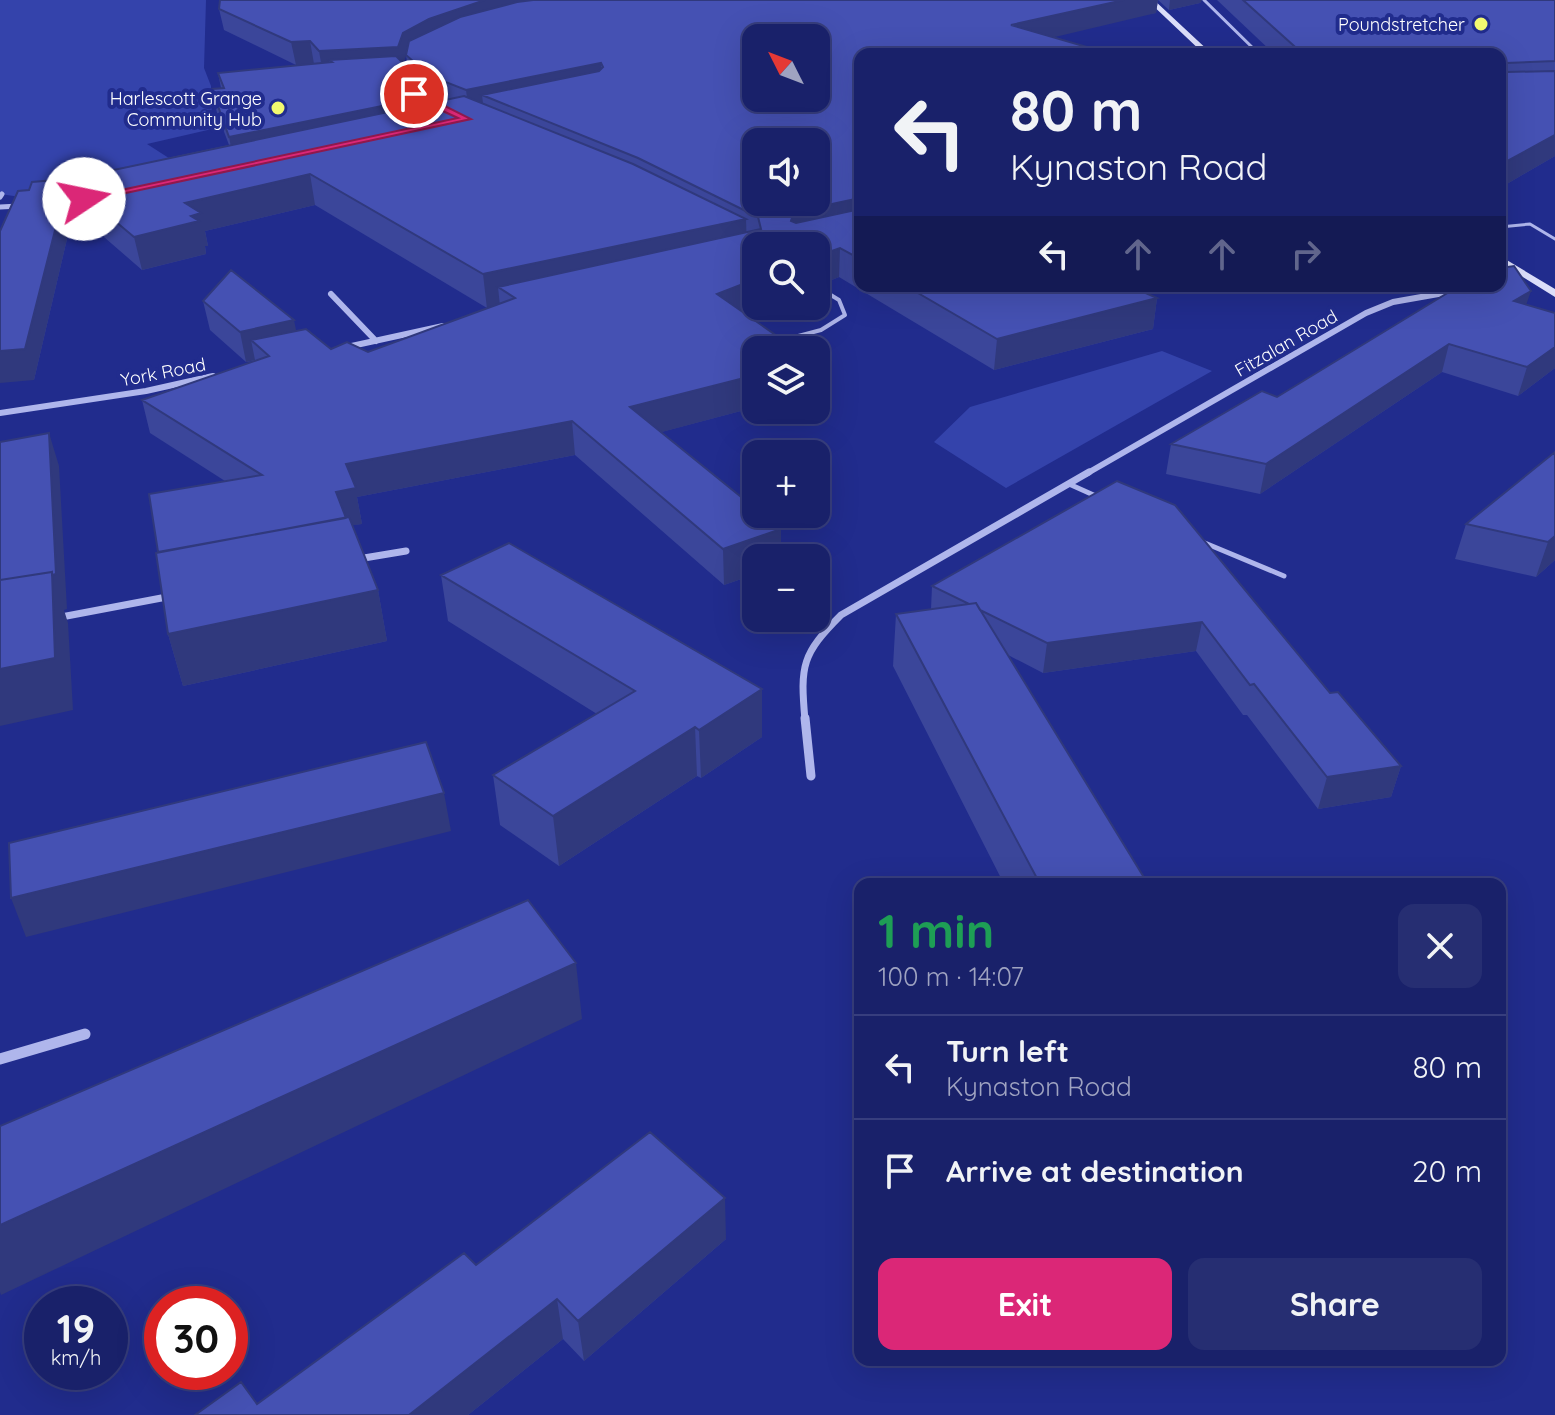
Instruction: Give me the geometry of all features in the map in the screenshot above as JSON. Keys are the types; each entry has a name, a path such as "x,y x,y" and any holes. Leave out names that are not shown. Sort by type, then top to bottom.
{"street":[{"path":"1150,0 1202,48"},
{"path":"0,207 30,205"},
{"path":"1506,263 1555,294"},
{"path":"1524,284 1537,283"},
{"name":"Fitzalan Road","path":"811,776 801,676 814,642 841,615 1366,313 1393,302 1441,292"},
{"path":"331,294 376,341"},
{"path":"340,349 448,325"},
{"name":"York Road","path":"0,413 146,391 225,374"},
{"path":"344,562 406,551"},
{"path":"47,620 187,593"},
{"path":"0,1059 85,1034"}],"lane":[{"path":"1204,0 1252,48"},
{"path":"1506,226 1530,224 1555,239"},
{"path":"798,336 821,330 845,315 839,300 830,295"},
{"path":"1069,484 1104,500"},
{"path":"1186,535 1284,576"}],"shaded area":[{"path":"0,0 206,0 204,68 211,86 212,129 147,144 189,171 48,201 0,194"},
{"path":"1162,351 1212,371 1006,488 934,442 970,407"}],"building":[{"path":"220,0 485,0 429,19 403,33 398,47 319,51 310,41 291,42 219,9"},
{"path":"533,0 1124,0 1011,25 1090,48 854,48 854,199 830,204 830,128 742,128 742,209 638,158 482,95 599,71 603,67 601,63 466,90 430,76 406,55 409,41 460,17"},
{"path":"1243,0 1555,0 1555,61 1506,63 1506,48 1296,48"},
{"path":"396,56 424,84 446,93 229,137 212,89 224,88 218,73"},
{"path":"1506,71 1555,71 1555,135 1506,162"},
{"path":"464,96 633,164 746,219 483,274 310,174 185,203 201,213 191,216 199,221 134,237 66,180"},
{"path":"67,179 25,349 0,351 0,231 18,191 29,190 32,182"},
{"path":"854,210 854,256 840,248 830,252 830,232 747,232 761,229 758,217 793,216 791,221 796,223"},
{"path":"742,233 742,284 717,294 742,312 742,320 754,320 777,336 742,336 742,379 630,407 742,498 742,528 781,529 723,549 572,421 346,464 356,488 336,492 346,518 158,552 149,494 262,475 142,400 269,356 251,340 306,329 331,349 347,342 368,352 515,298 498,287"},
{"path":"1514,266 1531,291 1514,301 1555,313 1555,347 1527,367 1449,344 1266,464 1171,444 1262,391 1277,397 1449,292 1506,292 1506,267"},
{"path":"231,270 294,320 240,332 203,301"},
{"path":"916,292 1144,292 1157,298 997,339"},
{"path":"49,433 56,574 52,575 52,572 0,580 0,442"},
{"path":"1555,452 1555,536 1548,542 1466,524"},
{"path":"1117,481 1175,505 1330,693 1338,692 1401,766 1327,777 1202,622 1047,643 980,610 976,603 969,604 932,586"},
{"path":"349,517 378,590 168,634 156,553"},
{"path":"509,543 762,689 553,816 493,775 635,691 441,575"},
{"path":"52,572 55,658 0,669 0,580"},
{"path":"976,603 1144,878 1037,878 896,614"},
{"path":"426,742 444,793 11,898 9,843"},
{"path":"528,900 576,963 0,1225 0,1126"},
{"path":"650,1132 725,1198 578,1321 557,1299 409,1415 195,1415 230,1390 247,1390 257,1404 464,1253 476,1265"}],"place":[{"name":"Poundstretcher","path":"1481,24"},
{"name":"Harlescott Grange Community Hub","path":"278,108"}],"route":[{"path":"84,199 467,119 414,94"}]}
